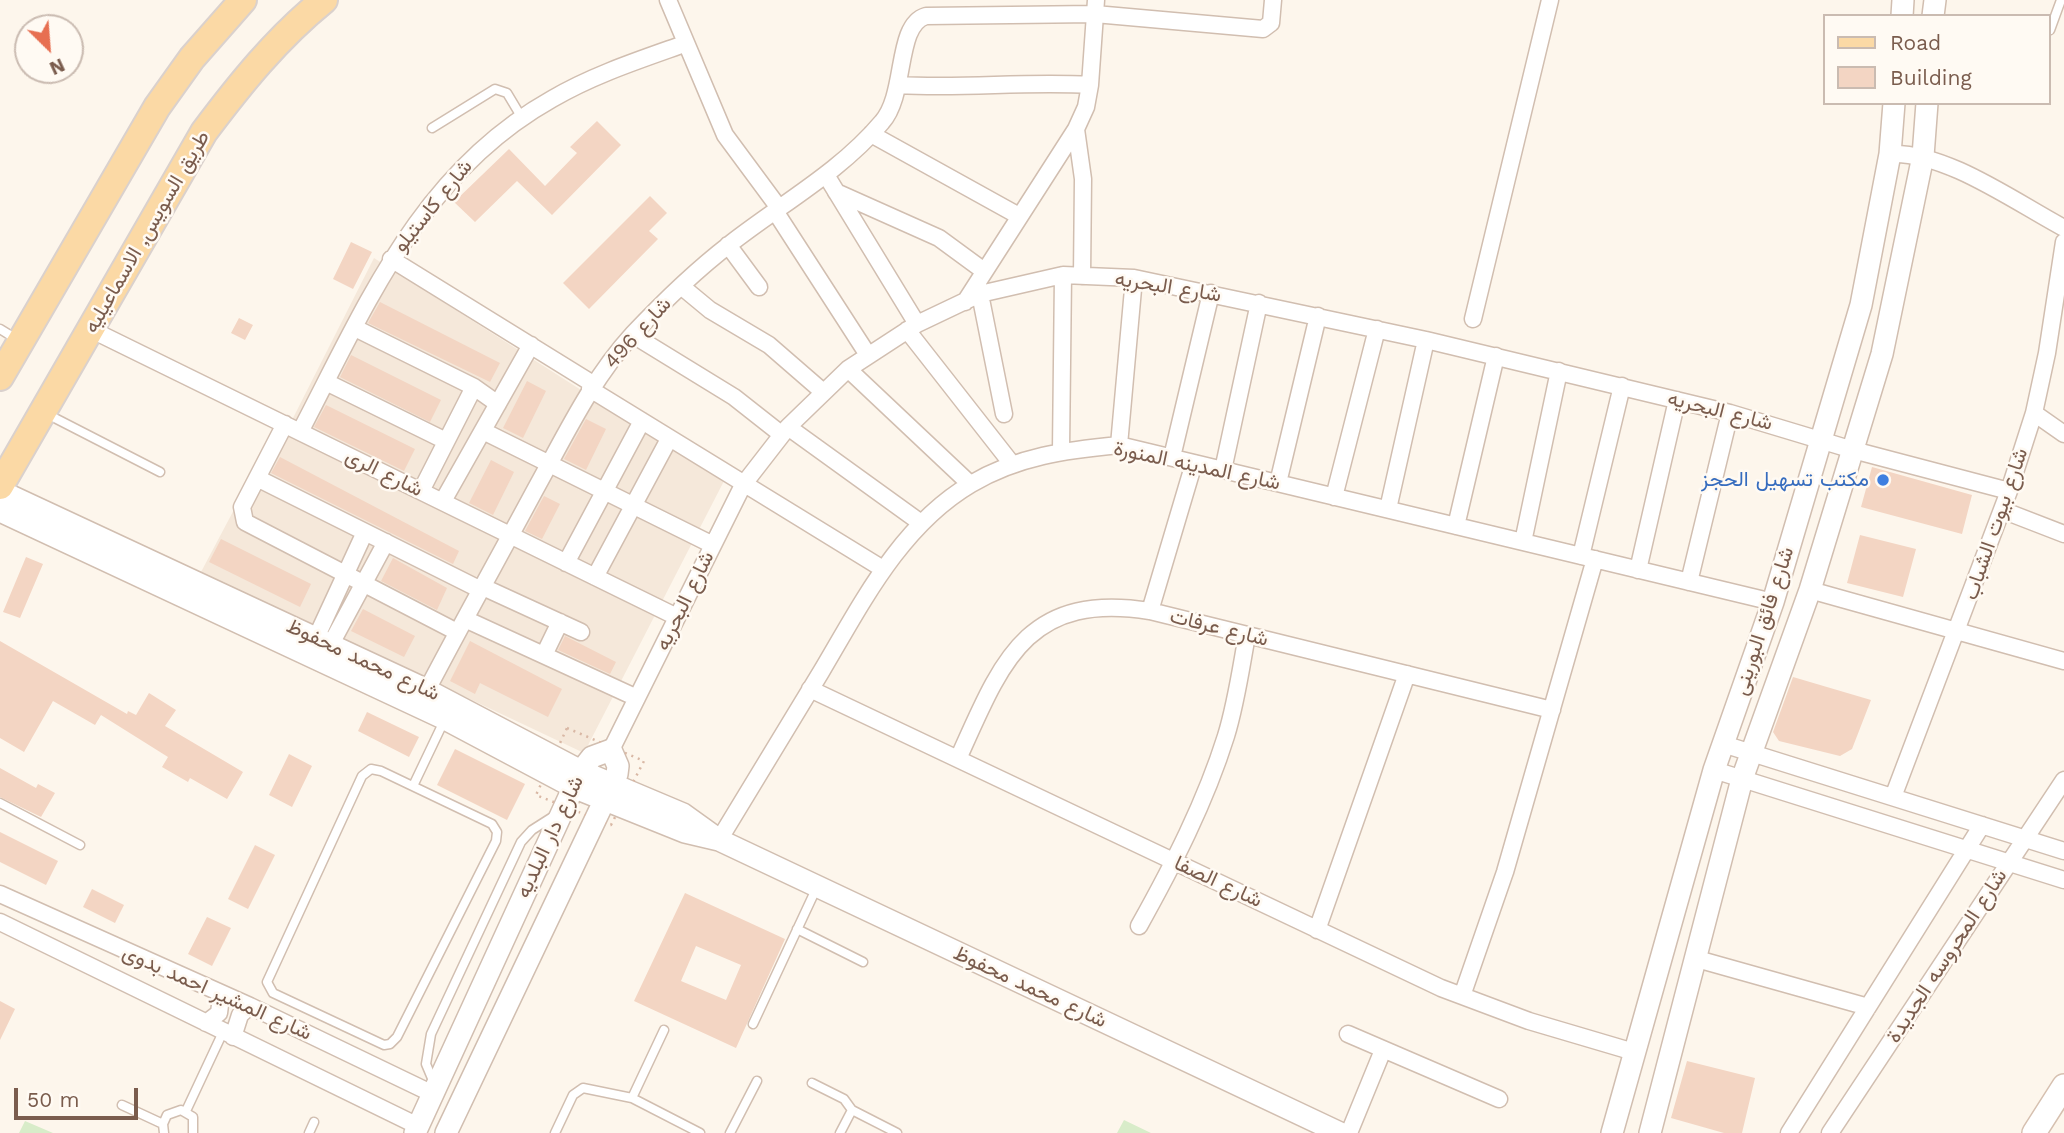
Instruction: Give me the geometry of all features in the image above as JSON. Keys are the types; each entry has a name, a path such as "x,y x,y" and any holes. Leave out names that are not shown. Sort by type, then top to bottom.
{"main road":[{"path":"0,377 10,335 157,107 192,58 243,0"},
{"name":"طريق السويس, الاسماعيليه","path":"0,488 204,132 239,85 278,42 324,0"},
{"path":"2034,1133 2064,1086"}],"street":[{"path":"668,0 684,44 725,135 777,209 868,355"},
{"path":"964,302 1076,129 1086,107 1095,7 1263,29 1271,23 1272,0"},
{"path":"1473,319 1550,0"},
{"name":"شارع 496","path":"427,690 592,386 633,335 681,286 728,245 825,175 889,114 899,85 907,34 914,22 926,16 1095,7"},
{"name":"شارع كاستيلو","path":"300,432 391,259 416,220 445,185 498,134 522,118 593,78 684,44"},
{"path":"899,85 950,87 1037,82 1090,85"},
{"name":"شارع فائق البورينى","path":"1612,1133 1714,770 1773,602 1861,306 1890,154 1894,105"},
{"name":"شارع فائق البورينى","path":"1650,1133 1742,779 1810,590 1882,354 1923,156 1927,105"},
{"path":"1076,129 1082,166 1082,276"},
{"path":"871,134 1019,216"},
{"path":"1890,154 1923,156 1942,162 2064,228"},
{"path":"825,175 912,327 1012,464"},
{"path":"836,192 939,238 984,271"},
{"name":"شارع بيوت الشباب","path":"1893,797 2009,491 2034,413 2058,324 2064,242"},
{"path":"728,245 759,286"},
{"path":"391,259 531,345 669,439 883,569"},
{"path":"1061,450 1063,275"},
{"name":"شارع البحريه","path":"611,750 743,485 785,431 822,391 848,369 912,327 980,295 1063,275 1134,278 1426,340 1730,413 1853,450 2009,491"},
{"path":"1119,446 1134,278"},
{"path":"681,286 710,310 775,349 822,391"},
{"path":"1172,457 1211,293"},
{"path":"980,295 1004,414"},
{"path":"1223,470 1259,303"},
{"path":"1278,483 1318,316"},
{"path":"355,328 474,387 498,404"},
{"name":"شارع الرى","path":"90,329 677,617"},
{"path":"1335,497 1377,329"},
{"path":"633,335 734,397 921,523"},
{"path":"1388,509 1426,340"},
{"path":"443,501 531,345"},
{"path":"1456,526 1496,356"},
{"path":"848,369 970,484"},
{"path":"1523,542 1559,371"},
{"path":"326,382 446,441"},
{"path":"1462,996 1505,872 1552,710 1588,558 1622,386"},
{"path":"421,491 474,387"},
{"path":"1638,570 1677,400"},
{"path":"1689,582 1730,413"},
{"path":"2034,413 2064,434"},
{"path":"566,562 642,421"},
{"path":"285,424 242,507 245,522 364,582 461,625 544,655 637,698"},
{"path":"483,431 713,545"},
{"path":"595,577 669,439"},
{"name":"شارع المدينه المنورة","path":"719,841 883,569 921,523 970,484 1012,464 1061,450 1119,446 1172,457 1773,602"},
{"path":"1150,611 1194,463"},
{"path":"257,478 482,589 581,632"},
{"name":"شارع محمد محفوظ","path":"0,488 445,719 477,726"},
{"path":"2002,510 2064,534"},
{"name":"شارع محمد محفوظ","path":"0,511 218,603 323,641 427,690 477,726 685,832 719,841 1340,1133"},
{"path":"323,641 345,573 365,532"},
{"path":"323,641 364,582 386,542"},
{"path":"1810,590 2064,661"},
{"name":"شارع عرفات","path":"958,759 1000,669 1015,649 1033,632 1078,610 1103,606 1150,611 1552,710"},
{"path":"544,655 560,622"},
{"path":"1139,926 1174,862 1199,808 1227,734 1247,635"},
{"path":"1317,930 1407,674"},
{"name":"شارع الصفا","path":"810,689 1462,996 1529,1021 1634,1052"},
{"path":"1723,744 2064,851"},
{"name":"شارع دار البلديه","path":"417,1129 577,779 592,757 611,750 618,766 608,791 446,1133"},
{"path":"1714,770 2064,880"},
{"name":"شارع المحروسه الجديدة","path":"1830,1133 2064,780"},
{"name":"شارع المحروسه الجديدة","path":"1789,1133 1982,825"},
{"name":"شارع المشير احمد بدوى","path":"0,894 435,1091"},
{"path":"45,944 56,920"},
{"name":"شارع المشير احمد بدوى","path":"0,922 417,1129"},
{"path":"495,958 525,971"},
{"path":"1697,959 1868,1007"},
{"path":"206,1023 219,1013 221,997 216,992"},
{"path":"228,1034 240,1015 250,1006"},
{"path":"1348,1034 1499,1099"},
{"path":"1349,1133 1383,1050"}],"lane":[{"path":"2050,30 2061,0"},
{"path":"432,128 495,89 507,93 522,118"},
{"path":"42,411 160,472"},
{"path":"413,786 445,719"},
{"path":"376,769 413,786 492,824 498,836 397,1037 390,1044 384,1045 272,993 267,982 362,776 376,769"},
{"path":"0,803 80,845"},
{"path":"435,1091 426,1056 437,1021 522,842 545,820 560,814"},
{"path":"753,1024 817,887"},
{"path":"797,929 863,962"},
{"path":"632,1098 664,1030"},
{"path":"186,1111 228,1034"},
{"path":"730,1133 757,1081"},
{"path":"812,1083 844,1099 852,1110 897,1133"},
{"path":"555,1133 573,1095 579,1089 601,1090 632,1098 700,1133"},
{"path":"122,1105 164,1128 171,1111 186,1111"},
{"path":"840,1133 852,1110"},
{"path":"186,1111 195,1122 193,1133"},
{"path":"309,1133 314,1122"}],"shaded area":[{"path":"374,258 724,481 584,753 201,572 282,419 291,422"}],"green space":[{"path":"1124,1120 1151,1133 1117,1133"},
{"path":"25,1121 53,1133 19,1133"}],"building":[{"path":"597,121 621,145 552,215 517,181 475,222 454,202 509,149 545,186 577,153 570,147"},
{"path":"650,196 667,213 649,231 658,239 589,309 563,283"},
{"path":"351,242 372,252 353,289 333,279"},
{"path":"380,302 500,363 490,382 368,323"},
{"path":"239,318 253,325 245,340 231,333"},
{"path":"351,355 441,400 430,422 340,377"},
{"path":"527,381 546,391 523,438 503,428"},
{"path":"326,405 415,449 404,471 314,427"},
{"path":"586,419 606,429 586,470 564,459"},
{"path":"280,457 459,551 453,564 271,473"},
{"path":"491,460 514,472 493,515 469,503"},
{"path":"1872,467 1972,495 1962,534 1861,507"},
{"path":"544,496 560,504 542,539 525,531"},
{"path":"1860,535 1916,549 1903,597 1847,583"},
{"path":"221,539 311,584 300,607 209,562"},
{"path":"26,557 43,564 20,618 3,612"},
{"path":"393,558 447,588 437,610 381,581"},
{"path":"363,609 415,636 404,657 351,631"},
{"path":"565,636 616,662 610,674 558,650"},
{"path":"0,641 127,714 128,711 136,715 149,693 176,710 165,726 243,772 227,799 190,778 188,782 162,767 168,757 101,715 95,725 53,701 24,752 0,738"},
{"path":"470,641 562,689 548,717 480,683 475,694 450,681"},
{"path":"1793,677 1871,700 1852,749 1840,756 1779,741 1773,732"},
{"path":"367,712 419,737 409,757 358,731"},
{"path":"455,749 525,784 507,820 437,785"},
{"path":"289,754 312,766 292,807 269,795"},
{"path":"0,768 36,788 38,784 55,793 41,817 0,797"},
{"path":"0,832 58,861 46,885 0,862"},
{"path":"255,845 275,855 248,909 228,899"},
{"path":"92,889 124,905 115,923 83,907"},
{"path":"685,893 785,939 736,1048 634,1001","holes":["696,946 741,965 726,1000 681,981"]},
{"path":"207,917 231,928 212,966 188,954"},
{"path":"0,1001 15,1009 0,1040"},
{"path":"1687,1061 1755,1078 1742,1133 1724,1133 1671,1118"}],"place":[{"name":"مكتب تسهيل الحجز","path":"1883,480"}]}
